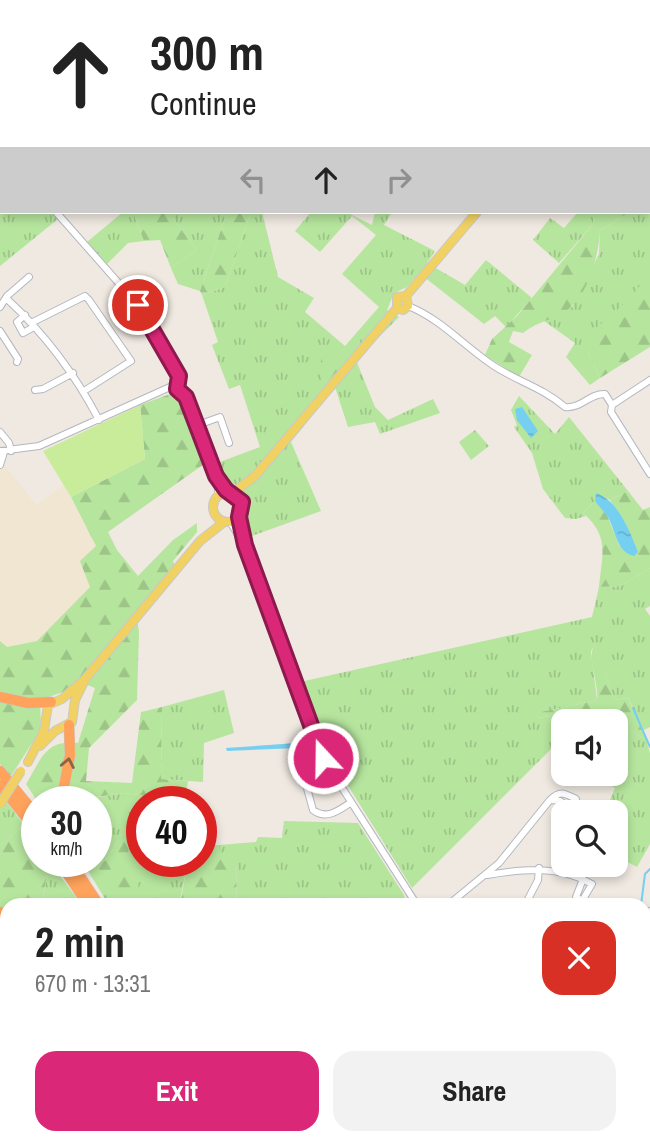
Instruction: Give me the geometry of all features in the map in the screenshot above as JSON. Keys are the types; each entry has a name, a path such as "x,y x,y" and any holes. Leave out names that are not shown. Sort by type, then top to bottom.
{"highway":[{"path":"0,697 27,703 51,702"},
{"path":"64,786 70,755 65,726"},
{"path":"0,771 21,797"},
{"path":"0,785 21,811"},
{"path":"70,877 83,898"},
{"path":"81,877 95,898"},
{"path":"85,877 91,892"}],"main road":[{"path":"397,308 395,299 406,296 475,214"},
{"path":"397,308 403,310 408,306 406,296"},
{"path":"200,541 239,517 242,502 255,476 397,308"},
{"path":"65,726 52,726 47,719 46,710 51,702 62,699 85,679 200,541 214,514 213,506 219,496 231,493 255,476"},
{"path":"231,493 242,502"},
{"path":"214,514 227,522"},
{"path":"0,804 46,738 74,718 73,706 85,679"},
{"path":"62,699 73,706"},
{"path":"27,762 47,719"}],"street":[{"path":"58,214 138,305 179,376 177,389"},
{"path":"0,307 29,276"},
{"path":"24,315 17,322 23,333 32,325 80,298 85,296 89,300 131,361 84,391"},
{"path":"7,299 73,373 99,420"},
{"path":"408,306 430,317 496,368 551,394 565,407 578,406 602,393 612,405 611,412 650,474"},
{"path":"0,331 18,359 17,362"},
{"path":"35,390 43,389 73,373"},
{"path":"612,405 650,380"},
{"path":"5,452 39,446 165,388 177,389 186,397 198,425 216,476 219,496"},
{"path":"198,425 220,418 229,443"},
{"path":"0,432 9,443 0,465"},
{"path":"216,476 231,493"},
{"path":"239,517 245,545 327,764 412,898"},
{"path":"227,522 245,545"},
{"path":"327,764 310,769 303,775 313,810 322,814 334,814 350,803"},
{"path":"456,898 499,863 550,800"},
{"path":"499,863 503,872"},
{"path":"485,876 539,868 583,879"},
{"path":"528,898 539,868"}],"shaded area":[{"path":"0,460 36,505 64,485 96,546 90,587 37,641 7,647 0,641"}],"green space":[{"path":"0,214 63,215 0,266"},
{"path":"121,214 134,214 144,241 128,243 107,264 87,242"},
{"path":"134,214 170,214 197,250 171,268 160,240 144,241"},
{"path":"170,214 226,214 200,291 178,284 171,268 197,250"},
{"path":"226,214 250,214 225,287 202,295 200,291"},
{"path":"250,214 262,214 278,277 314,298 305,312 345,346 379,307 342,274 376,235 352,216 320,252 295,231 309,214 350,214 372,225 375,214 391,214 384,225 435,251 427,263 465,285 486,260 532,298 506,327 495,316 484,324 419,273 407,287 394,293 387,310 399,317 356,360 375,407 388,420 433,399 440,413 380,434 375,422 348,427 335,387 291,442 321,511 249,537 243,521 248,510 247,501 235,484 230,484 217,463 260,447 240,385 229,389 212,345 218,342 202,295 225,287"},
{"path":"576,214 594,214 593,224 559,263 533,240 550,218 564,228"},
{"path":"594,214 626,214 600,231 592,271 583,291 571,307 523,333 513,331 509,342 532,355 519,377 485,355 492,339 517,316 593,224"},
{"path":"626,214 650,214 650,274 588,352 600,378 590,385 566,357 575,343 544,321 572,307 599,254 600,231"},
{"path":"650,274 650,347 600,378 588,352 595,329 625,303"},
{"path":"345,346 353,355 321,388 321,356 334,357"},
{"path":"173,393 182,398 207,462 108,532 117,550 138,576 173,540 197,523 197,532 173,561 176,568 136,613 139,632 137,700 89,748 86,781 132,783 141,712 162,707 161,779 188,781 187,786 126,786 126,793 112,795 112,786 27,786 45,753 58,744 78,743 95,688 77,681 66,691 40,700 41,729 11,776 0,764 0,641 7,647 37,641 90,587 80,561 96,546 71,497 145,459 140,405"},
{"path":"519,396 555,434 569,417 628,491 610,500 596,493 595,501 583,513 586,516 565,518 543,489 532,453 514,427 517,425 511,410"},
{"path":"140,405 145,459 71,497 43,451"},
{"path":"475,430 489,446 471,460 459,442"},
{"path":"628,491 643,510 650,507 650,568 621,586 599,587 601,538 592,521 583,513 595,501 607,515 619,545 638,552 610,500"},
{"path":"650,568 650,606 645,609 650,616 650,727 644,730 628,698 615,700 594,646 591,651 597,700 537,713 538,718 551,716 551,749 412,888 327,752 300,682 592,617 599,587 621,586"},
{"path":"594,645 615,700 628,698 646,739 628,730 628,709 555,709 597,700 592,651"},
{"path":"224,690 234,733 204,743 203,782 161,779 162,707"},
{"path":"551,710 551,716 538,718 536,713"},
{"path":"628,729 646,739 650,753 650,844 637,867 628,862 628,800 610,800 615,788 612,786 628,786"},
{"path":"0,793 21,821 21,828 0,846"},
{"path":"126,793 126,847 118,841 112,850 112,795"},
{"path":"284,821 358,823 405,898 236,898 237,864 219,855 219,845 256,842 258,837 282,838"},
{"path":"21,828 21,877 46,877 43,898 0,898 0,846"},
{"path":"126,838 126,877 138,877 139,893 121,898 105,898 92,877 112,877 112,850 118,841"},
{"path":"217,845 220,855 237,863 236,898 181,898 185,877 217,877"},
{"path":"46,877 61,877 77,898 43,898"},
{"path":"131,877 185,877 180,898 116,898 138,892"}],"water":[{"path":"522,407 538,431 531,438 517,420 515,409"},
{"path":"596,493 617,509 638,552 634,556 620,546 609,519 595,501"},
{"path":"297,743 298,748 227,751 226,748"}],"waterway":[{"path":"633,708 650,747"},
{"path":"642,898 645,874 650,869"}],"route":[{"path":"138,305 174,363 180,381 177,389 186,397 216,476 226,490 237,495 242,502 243,510 239,517 245,545 323,758"}]}
